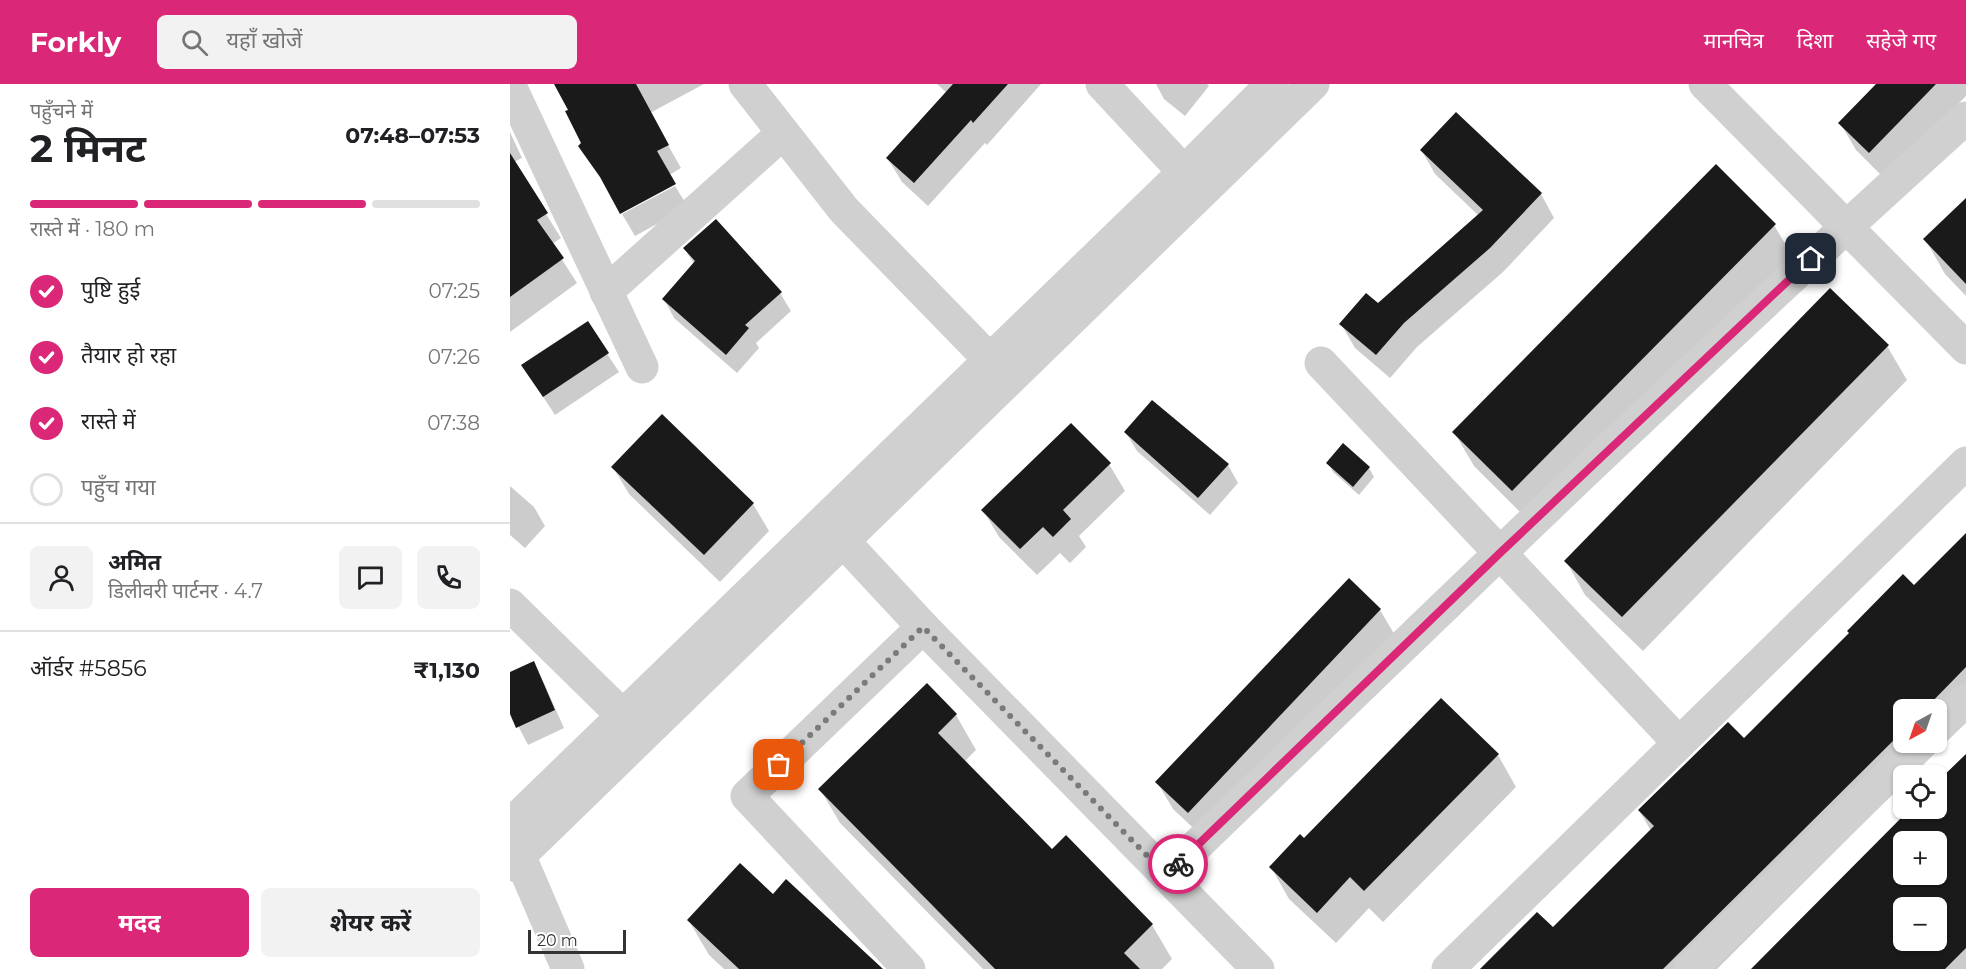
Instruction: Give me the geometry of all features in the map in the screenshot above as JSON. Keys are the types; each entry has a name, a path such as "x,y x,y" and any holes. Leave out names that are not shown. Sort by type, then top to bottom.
{"street":[{"path":"745,84 844,210 990,360"},
{"path":"1102,84 1184,172"},
{"path":"568,969 513,848 990,360 1272,84"},
{"path":"631,727 844,542 1313,84"},
{"path":"1705,84 1966,348"},
{"path":"510,86 642,368"},
{"path":"1166,875 1500,553 1846,226 1966,118"},
{"path":"606,292 783,133"},
{"path":"1321,363 1679,743"},
{"path":"1448,969 1966,463"},
{"path":"844,542 923,627 1258,969"},
{"path":"510,605 631,727"},
{"path":"909,969 747,796 923,627"},
{"path":"1947,718 1966,700"},
{"path":"1690,969 1912,753"}],"building":[{"path":"554,84 636,84 669,145 657,151 676,184 620,214 600,177 578,146 581,143 565,111 568,110"},
{"path":"953,84 1008,84 973,123 971,120 914,183 886,158"},
{"path":"1876,84 1936,84 1869,153 1838,123"},
{"path":"1456,112 1542,193 1490,248 1404,323 1376,355 1339,324 1366,293 1378,303 1483,210 1420,150"},
{"path":"510,153 548,213 537,220 564,258 510,297"},
{"path":"1716,164 1776,224 1512,491 1452,432"},
{"path":"1966,198 1966,284 1923,239"},
{"path":"716,219 782,292 745,325 749,328 726,355 662,299 695,261 683,248"},
{"path":"1830,288 1889,345 1622,617 1564,561"},
{"path":"588,321 609,353 543,397 521,365"},
{"path":"1152,400 1229,464 1198,498 1124,432"},
{"path":"662,414 754,503 704,555 611,467"},
{"path":"1071,423 1111,463 1063,510 1071,519 1053,537 1043,527 1020,549 981,510"},
{"path":"1343,443 1370,467 1353,487 1326,463"},
{"path":"1966,533 1966,667 1935,699 1893,699 1893,741 1663,969 1480,969 1537,912 1553,927 1654,826 1638,810 1728,722 1744,738 1849,633 1847,631 1903,574 1914,585"},
{"path":"1349,578 1381,609 1188,813 1155,782"},
{"path":"534,661 555,710 516,728 510,714 510,672"},
{"path":"927,683 957,714 938,733 1052,849 1066,835 1153,924 1124,953 1140,969 995,969 818,789"},
{"path":"1441,698 1499,754 1364,891 1350,877 1317,913 1269,867 1300,834 1304,838"},
{"path":"1966,754 1966,948 1945,969 1751,969 1900,819 1947,819 1947,772"},
{"path":"740,863 773,894 786,879 883,969 739,969 687,920"}],"way so far":[{"path":"779,765 923,627 1166,875 1178,864"}],"route":[{"path":"1178,864 1500,553 1811,259"}]}
